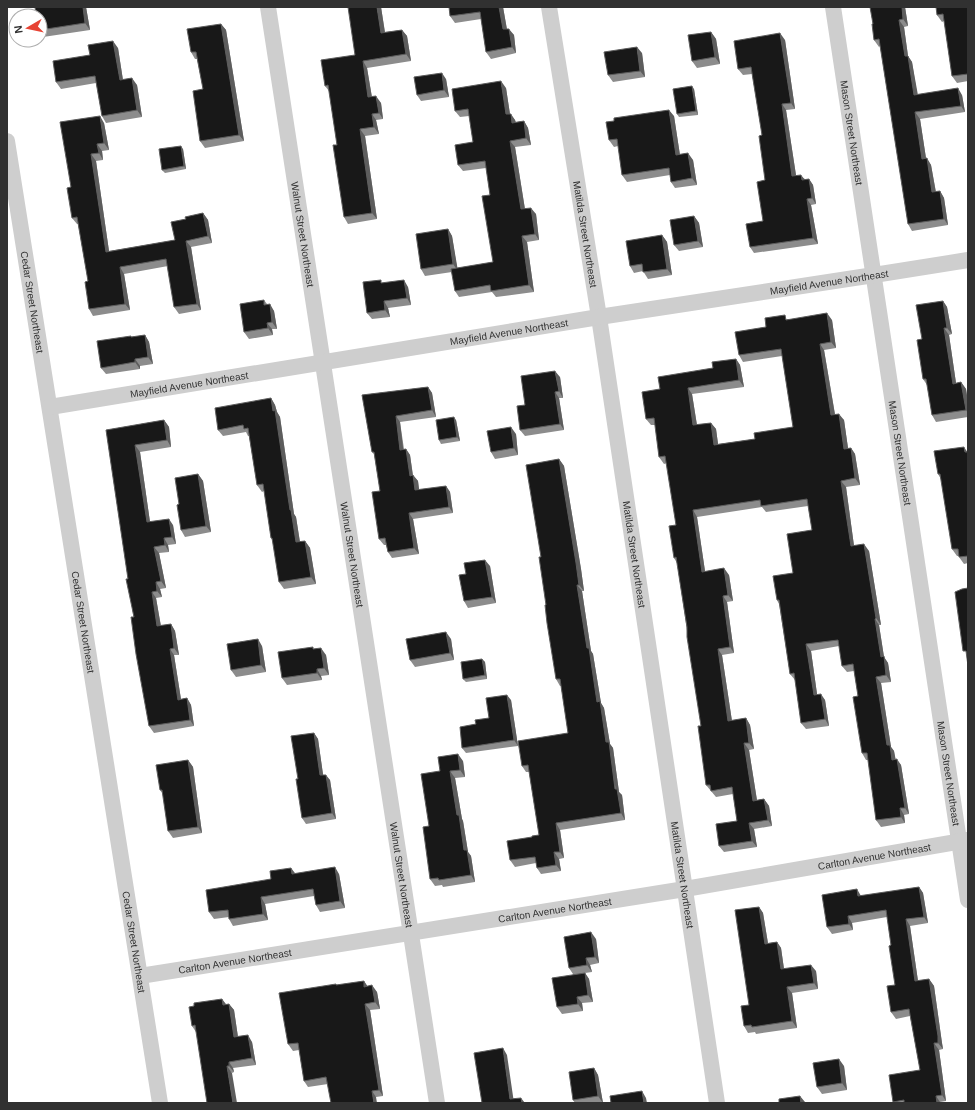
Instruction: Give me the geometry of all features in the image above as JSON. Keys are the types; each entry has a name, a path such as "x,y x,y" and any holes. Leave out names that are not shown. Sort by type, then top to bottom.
{"street":[{"name":"Walnut Street Northeast","path":"268,7 437,1103"},
{"name":"Matilda Street Northeast","path":"549,7 600,316 717,1103"},
{"name":"Mason Street Northeast","path":"833,7 964,840 968,900"},
{"name":"Cedar Street Northeast","path":"7,141 160,1103"},
{"name":"Mayfield Avenue Northeast","path":"50,407 600,316 968,260"},
{"name":"Carlton Avenue Northeast","path":"140,976 685,889 964,840"}],"building":[{"path":"83,7 85,23 48,29 48,8 35,8"},
{"path":"348,7 377,7 381,33 402,30 406,54 363,61 368,97 376,96 379,113 372,114 374,127 360,129 372,213 344,217 333,145 337,145 328,85 325,86 321,60 355,55"},
{"path":"449,7 499,7 503,29 509,29 512,47 486,52 480,12 450,16"},
{"path":"870,7 902,7 903,19 899,20 905,56 908,56 914,95 958,88 961,106 915,112 922,159 927,158 932,192 940,191 944,219 908,224 879,39 874,40"},
{"path":"936,7 968,7 968,74 952,76 943,14 937,15"},
{"path":"221,24 239,135 200,141 193,91 203,89 196,52 191,52 187,29"},
{"path":"711,32 715,57 692,61 688,35"},
{"path":"780,33 791,103 782,104 792,176 801,175 802,180 809,179 812,198 807,199 813,238 750,247 746,224 763,221 757,182 765,180 759,136 762,135 751,67 738,69 734,41"},
{"path":"113,41 120,80 132,78 137,110 102,116 95,76 56,82 53,61 90,55 88,45"},
{"path":"637,47 640,71 608,75 604,52"},
{"path":"442,73 444,90 417,95 414,77"},
{"path":"501,81 506,114 511,114 512,123 524,121 526,138 510,141 521,209 531,208 535,234 522,236 529,285 491,291 490,285 455,291 451,269 493,262 482,196 490,195 485,161 458,165 455,145 473,142 468,109 455,111 452,89"},
{"path":"692,86 696,111 677,114 673,89"},
{"path":"669,110 676,155 688,153 692,178 671,182 669,168 622,175 617,139 609,140 606,122 614,121 614,118"},
{"path":"100,116 104,143 97,144 99,153 91,154 106,252 175,240 171,222 203,213 208,236 186,241 197,304 174,307 166,259 120,267 125,304 89,309 85,282 88,281 77,217 72,218 67,188 71,187 60,122"},
{"path":"181,146 184,166 162,170 159,149"},
{"path":"694,216 698,241 674,245 670,220"},
{"path":"448,229 453,264 421,269 416,234"},
{"path":"662,235 667,269 643,272 642,264 630,266 626,241"},
{"path":"381,280 381,283 404,280 407,298 384,301 385,310 367,313 363,282"},
{"path":"264,300 264,305 270,304 272,322 267,323 268,328 244,332 240,304"},
{"path":"943,301 947,328 944,328 953,384 961,382 966,410 932,415 926,379 923,379 917,340 922,339 916,305"},
{"path":"827,313 831,342 820,344 831,415 839,414 844,449 851,448 855,478 841,481 851,546 864,544 881,657 884,656 886,675 876,677 887,745 890,745 892,760 897,759 905,808 900,808 901,817 876,820 867,753 862,753 853,697 858,696 853,664 842,666 838,640 806,644 814,695 821,694 825,719 801,723 794,673 790,674 779,600 777,600 773,576 793,573 787,534 812,530 807,499 761,506 760,500 693,510 702,572 724,568 728,595 723,596 730,647 718,649 728,721 746,718 749,743 744,743 753,801 764,799 768,820 749,823 752,841 719,846 716,824 737,821 732,787 711,791 710,785 706,785 698,726 701,726 687,637 687,627 676,557 674,558 669,526 676,525 665,456 659,457 654,418 646,419 642,392 660,389 658,377 713,368 712,362 736,359 739,380 688,388 693,425 711,423 714,445 755,439 754,433 793,427 781,349 739,355 735,332 766,327 765,318 785,315 786,320"},
{"path":"145,335 148,357 135,359 135,362 101,368 97,341"},
{"path":"555,371 559,391 555,392 560,424 520,430 517,406 525,405 521,376"},
{"path":"428,387 432,410 396,416 400,450 406,449 410,476 413,475 415,490 446,486 449,507 409,513 414,548 388,552 385,538 379,539 372,492 380,491 374,452 372,452 362,395"},
{"path":"271,398 273,411 275,410 296,542 305,541 311,577 279,582 263,484 257,485 248,428 244,429 243,425 218,430 215,408"},
{"path":"454,417 457,437 439,440 436,420"},
{"path":"164,420 167,440 135,445 147,522 169,519 172,537 164,538 165,545 154,547 161,581 156,582 157,591 152,592 157,626 171,624 174,648 170,649 178,700 187,698 190,720 149,726 136,654 131,617 134,617 126,579 128,579 106,430"},
{"path":"511,427 514,448 491,452 487,431"},
{"path":"964,447 965,452 968,452 968,556 959,557 958,549 952,549 940,474 938,474 934,451"},
{"path":"559,459 576,563 579,585 577,585 587,648 589,648 597,702 600,701 606,742 609,742 615,789 617,789 621,813 556,823 560,852 554,852 556,865 537,868 535,857 510,860 507,841 539,835 528,765 522,766 518,741 568,733 560,679 556,679 547,623 539,557 541,557 526,465"},
{"path":"198,474 206,526 181,530 175,478"},
{"path":"485,560 492,597 464,601 459,575 466,574 464,563"},
{"path":"968,588 968,666 966,651 963,651 955,592"},
{"path":"446,632 450,653 410,660 406,639"},
{"path":"258,639 261,665 231,670 227,644"},
{"path":"313,647 313,649 321,648 324,668 317,669 317,673 282,678 278,652"},
{"path":"482,659 485,675 463,679 461,662"},
{"path":"507,695 514,740 462,748 460,727 476,724 475,720 489,718 486,698"},
{"path":"314,733 320,775 326,775 332,813 302,818 296,779 298,779 291,736"},
{"path":"458,754 460,770 450,771 464,850 467,850 471,875 439,880 438,878 430,879 423,827 429,826 421,774 440,771 438,757"},
{"path":"188,760 198,827 168,831 162,790 160,790 156,765"},
{"path":"335,867 340,901 316,905 313,889 261,897 263,914 229,919 228,910 209,912 206,890 271,879 270,871 291,868 292,874"},
{"path":"919,887 924,917 906,919 915,981 929,979 938,1036 938,1043 934,1043 942,1095 936,1096 937,1103 904,1103 904,1100 893,1102 889,1075 920,1070 909,1009 891,1012 887,986 895,985 889,946 891,945 886,910 848,916 849,924 827,927 822,895 857,889 858,896"},
{"path":"759,907 765,944 777,942 781,969 811,965 814,983 787,987 792,1021 752,1027 751,1025 744,1026 741,1006 749,1005 735,910"},
{"path":"591,932 595,957 586,958 587,965 569,968 564,937"},
{"path":"585,973 588,995 577,997 578,1004 557,1007 552,978"},
{"path":"364,981 364,987 372,985 375,1002 365,1004 379,1090 372,1091 374,1103 331,1103 326,1077 304,1081 298,1043 288,1044 279,993"},
{"path":"222,999 223,1005 229,1004 234,1037 248,1035 252,1058 229,1062 229,1066 227,1066 233,1103 207,1103 195,1025 192,1026 189,1007 194,1006 194,1003"},
{"path":"503,1048 510,1099 521,1098 522,1103 482,1103 474,1053"},
{"path":"839,1059 842,1083 817,1087 813,1063"},
{"path":"594,1068 598,1096 573,1100 569,1072"},
{"path":"642,1091 644,1103 611,1103 610,1096"},
{"path":"800,1096 801,1103 779,1103 779,1099"}]}
